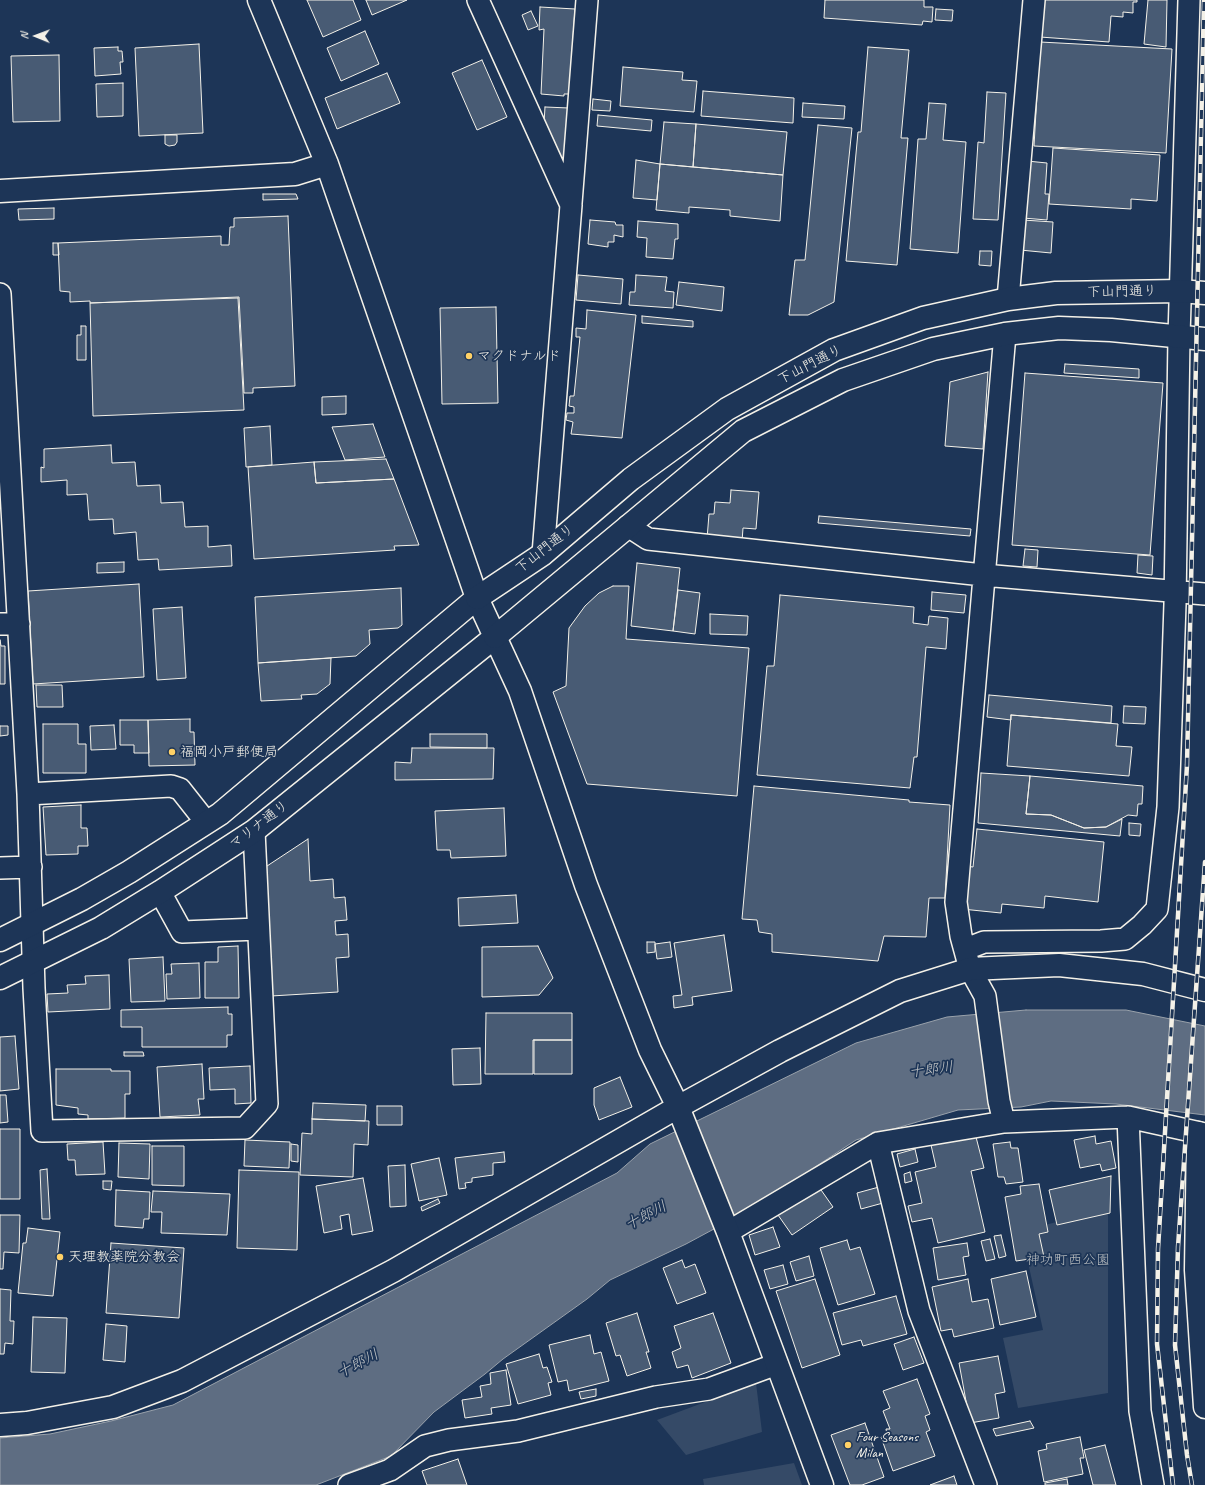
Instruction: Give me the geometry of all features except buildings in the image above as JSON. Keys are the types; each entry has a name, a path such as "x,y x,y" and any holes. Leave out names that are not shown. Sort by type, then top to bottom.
{"street":[{"path":"259,0 327,164 477,598 520,691 586,885 650,1050 678,1107 728,1232 822,1485"},
{"path":"478,0 571,205"},
{"path":"543,554 587,0"},
{"path":"1008,299 1034,0"},
{"path":"0,1425 27,1423 113,1407 182,1381 393,1271 678,1107 780,1051 900,990 968,959 984,942 1101,941 1125,939 1142,925 1157,909 1168,808 1175,591 1178,337 1189,0"},
{"path":"0,190 295,174 327,164"},
{"name":"下山門通り","path":"477,598 543,554 631,479 726,409 834,350 923,318 1008,299 1056,293 1180,291 1205,293"},
{"path":"0,294 10,624 28,794 33,963 42,1131 245,1128 267,1104 254,831"},
{"name":"下山門通り","path":"495,637 743,431 843,380 933,349 1004,334 1059,328 1111,330 1205,339"},
{"path":"1004,334 956,902 961,936 968,959 985,996 999,1101 1004,1122"},
{"path":"628,526 648,539 983,574 1205,594"},
{"path":"0,940 33,924 129,872 226,809 477,598"},
{"name":"マリナ通り","path":"0,978 101,928 254,831 495,637"},
{"path":"28,794 171,786 180,789 206,822"},
{"path":"0,868 31,867"},
{"path":"160,892 182,932 258,929"},
{"path":"968,959 1059,965 1143,974 1205,990"},
{"path":"728,1232 878,1143 1004,1122 1128,1117 1201,1133 1196,1270 1205,1407"},
{"path":"1128,1117 1140,1411 1153,1485"},
{"path":"878,1143 920,1311 986,1485"},
{"path":"349,1485 390,1470 425,1446 449,1440 518,1431 656,1397 709,1389 777,1364"}],"green space":[{"name":"神功町西公園","path":"1108,1209 1108,1393 1018,1408 1003,1338 1043,1330 1021,1231"},
{"path":"756,1383 762,1432 686,1455 657,1420"},
{"path":"794,1463 802,1485 704,1485 703,1479"}],"water":[{"name":"十郎川","path":"1026,1010 1126,1010 1205,1026 1205,1115 1116,1104 1051,1101 1021,1107 958,1110 856,1140 753,1208 686,1244 610,1280 587,1299 503,1359 434,1412 391,1456 316,1485 0,1485 0,1438 50,1434 111,1421 173,1405 617,1173 650,1144 856,1043 947,1017"}],"railway":[{"path":"1173,1485 1157,1344 1158,1249 1187,765 1204,0"},
{"path":"1192,1485 1187,1455 1175,1345 1178,1247 1205,862"}],"place":[{"name":"マクドナルド","path":"469,356"},
{"name":"福岡小戸郵便局","path":"172,752"},
{"name":"天理教薬院分教会","path":"60,1257"},
{"name":"Four Seasons Milan","path":"848,1445"}]}
